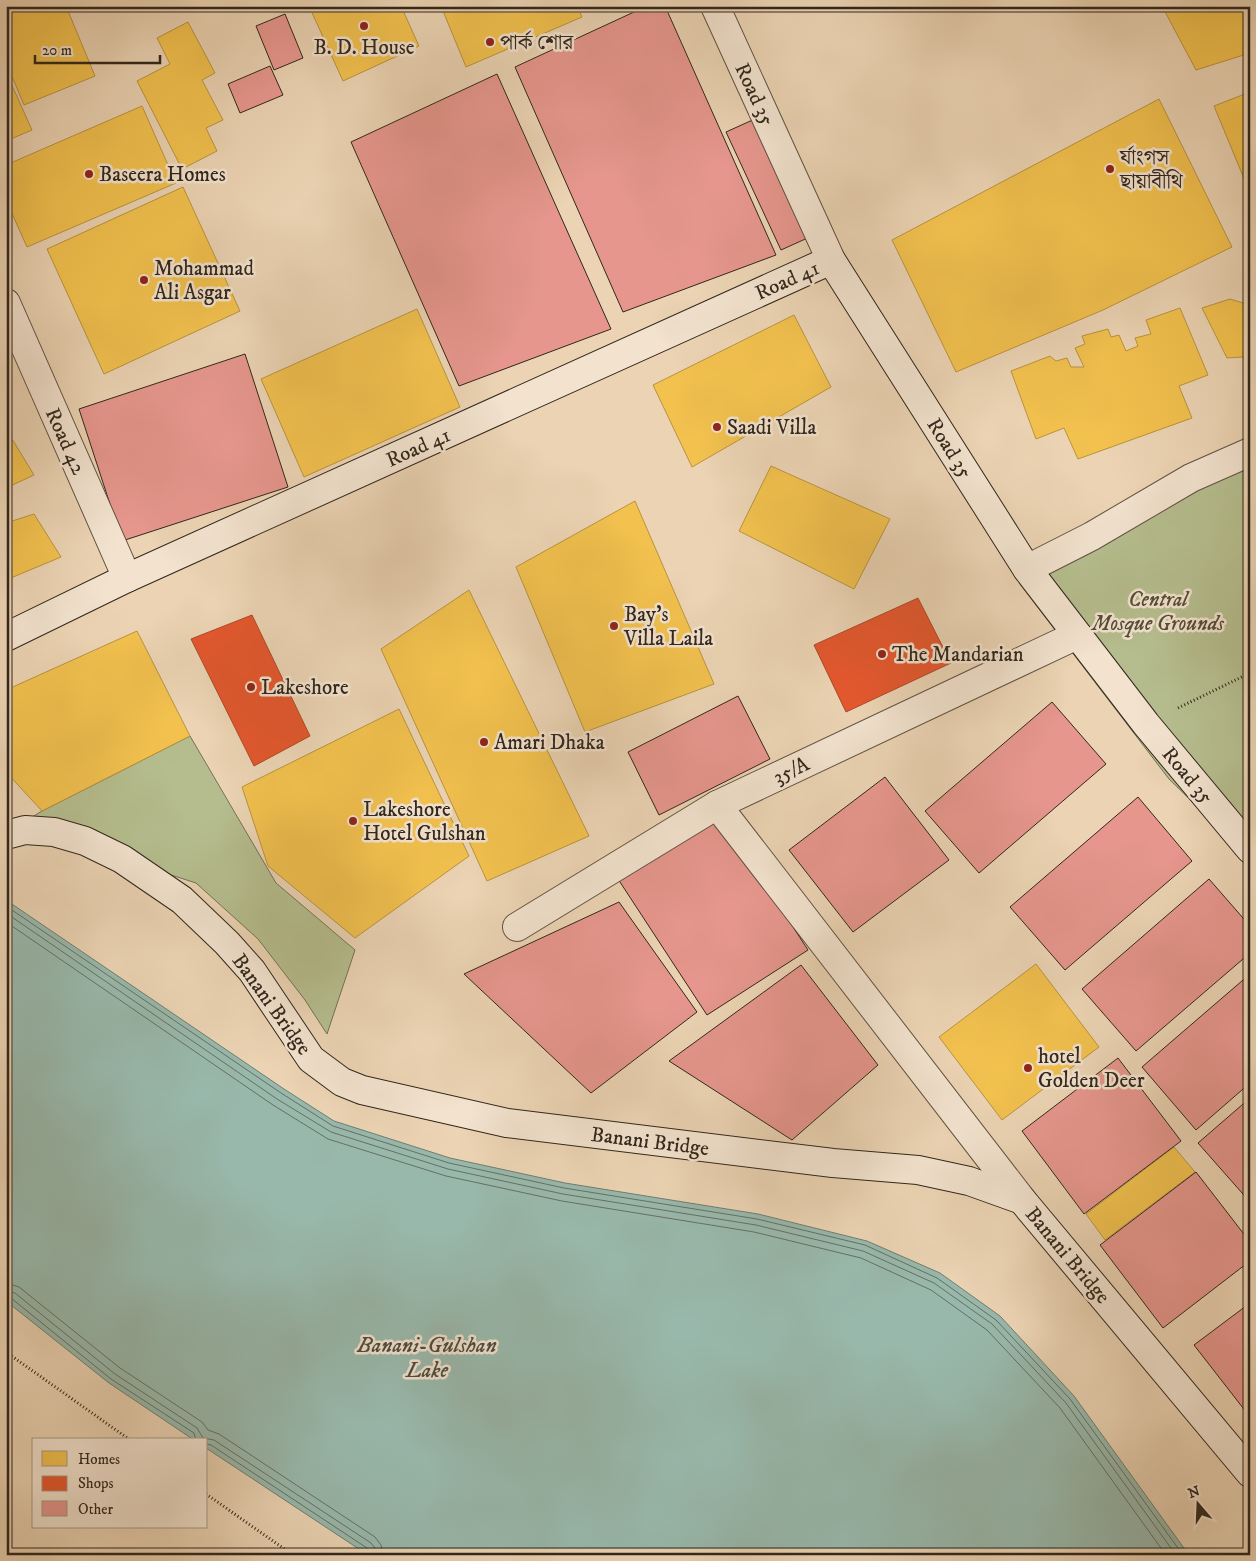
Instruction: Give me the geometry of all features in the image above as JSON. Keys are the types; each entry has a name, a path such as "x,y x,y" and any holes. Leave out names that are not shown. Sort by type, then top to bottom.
{"main road":[{"name":"Road 35","path":"715,6 832,260 1027,569 1146,724 1250,849"},
{"name":"Road 41","path":"6,637 126,578 832,260"},
{"name":"Road 42","path":"6,303 126,578"},
{"path":"1027,569 1092,536 1191,478 1250,452"},
{"name":"35/A","path":"517,927 717,805 1077,635"},
{"path":"717,805 1022,1200"},
{"name":"Banani Bridge","path":"16,832 54,832 86,841 122,859 182,900 227,943 252,972 311,1059 342,1082 362,1090 507,1123 832,1163 918,1170 969,1181 1022,1200 1250,1473"}],"path":[{"path":"1146,724 1250,673"},
{"path":"6,1352 127,1438"},
{"path":"208,1495 293,1555"}],"green space":[{"name":"Central Mosque Grounds","path":"1250,461 1250,858 1169,779 1019,583 1199,484"},
{"path":"190,736 276,883 355,950 327,1034 305,1000 258,939 196,883 122,859 24,822"}],"water":[{"name":"Banani-Gulshan Lake","path":"6,900 334,1121 450,1158 565,1183 758,1214 867,1241 940,1273 1000,1316 1074,1396 1189,1555 368,1555 208,1449 208,1438 191,1438 109,1383 6,1301"}],"building: Homes":[{"path":"6,6 66,6 95,76 24,105 6,62"},
{"name":"B. D. House","path":"309,6 401,6 419,46 343,81"},
{"name":"পার্ক শোর","path":"441,6 577,6 582,17 466,67"},
{"path":"1162,6 1250,6 1250,53 1196,70"},
{"path":"188,22 215,73 202,80 223,120 206,128 217,151 182,169 137,81 170,64 157,38"},
{"path":"6,72 32,130 6,141"},
{"path":"1250,92 1250,193 1214,106"},
{"name":"র্যাংগস ছায়াবীথি","path":"1159,99 1232,247 1103,310 956,372 892,240"},
{"name":"Baseera Homes","path":"142,106 176,183 27,247 6,200 6,165"},
{"name":"Mohammad Ali Asgar","path":"183,187 240,311 104,374 47,249"},
{"path":"1230,299 1250,305 1250,378 1243,357 1227,358 1202,308"},
{"path":"1180,308 1208,375 1179,386 1192,418 1078,459 1064,428 1036,439 1011,371 1050,356 1056,361 1067,358 1071,367 1084,367 1075,348 1085,344 1082,336 1108,329 1111,337 1119,335 1126,351 1138,346 1135,338 1151,334 1146,320"},
{"path":"417,309 460,407 304,477 261,379"},
{"name":"Saadi Villa","path":"794,315 831,387 692,467 653,385"},
{"path":"6,429 34,475 6,488"},
{"name":"Saadi Villa","path":"771,466 890,519 854,589 739,531"},
{"name":"Bay's Villa Laila","path":"635,501 714,684 585,732 516,567"},
{"path":"34,514 61,557 6,580 6,523"},
{"name":"Amari Dhaka","path":"469,590 589,836 487,881 381,649"},
{"path":"137,631 190,736 42,811 6,772 6,690"},
{"name":"Lakeshore Hotel Gulshan","path":"399,709 469,856 355,938 268,866 242,787"},
{"path":"1036,964 1099,1047 1002,1120 939,1037"},
{"path":"1174,1147 1195,1172 1105,1240 1086,1214"}],"building: Shops":[{"name":"The Mandarian","path":"918,598 951,663 846,712 814,645"},
{"name":"Lakeshore","path":"252,615 310,736 254,766 191,639"}],"building: Other":[{"path":"647,6 665,6 776,255 623,312 515,67"},
{"path":"285,14 303,58 274,70 256,26"},
{"path":"270,66 283,95 240,113 228,84"},
{"path":"497,74 611,329 459,386 351,142"},
{"path":"757,118 812,236 781,250 726,132"},
{"path":"245,354 288,487 122,541 79,409"},
{"path":"738,696 770,759 659,815 628,752"},
{"path":"1052,702 1106,764 979,873 925,811"},
{"path":"885,777 949,860 853,932 789,850"},
{"path":"1138,797 1192,861 1065,970 1010,907"},
{"path":"719,813 808,950 707,1015 618,879"},
{"path":"1209,879 1250,926 1250,953 1136,1051 1082,989"},
{"path":"619,902 697,1012 591,1093 464,974"},
{"path":"801,965 878,1065 792,1140 669,1061"},
{"path":"1250,974 1250,1083 1196,1130 1142,1067"},
{"path":"1118,1058 1181,1141 1084,1214 1022,1131"},
{"path":"1250,1098 1250,1202 1198,1143"},
{"path":"1196,1172 1250,1242 1250,1261 1163,1328 1100,1245"},
{"path":"1250,1303 1250,1417 1194,1345"}],"place":[{"name":"B. D. House","path":"364,26"},
{"name":"পার্ক শোর","path":"490,42"},
{"name":"র্যাংগস ছায়াবীথি","path":"1110,169"},
{"name":"Baseera Homes","path":"89,174"},
{"name":"Mohammad Ali Asgar","path":"144,280"},
{"name":"Saadi Villa","path":"717,427"},
{"name":"Bay's Villa Laila","path":"614,626"},
{"name":"The Mandarian","path":"882,654"},
{"name":"Lakeshore","path":"251,687"},
{"name":"Amari Dhaka","path":"484,742"},
{"name":"Lakeshore Hotel Gulshan","path":"353,821"},
{"name":"hotel Golden Deer","path":"1028,1068"}]}
